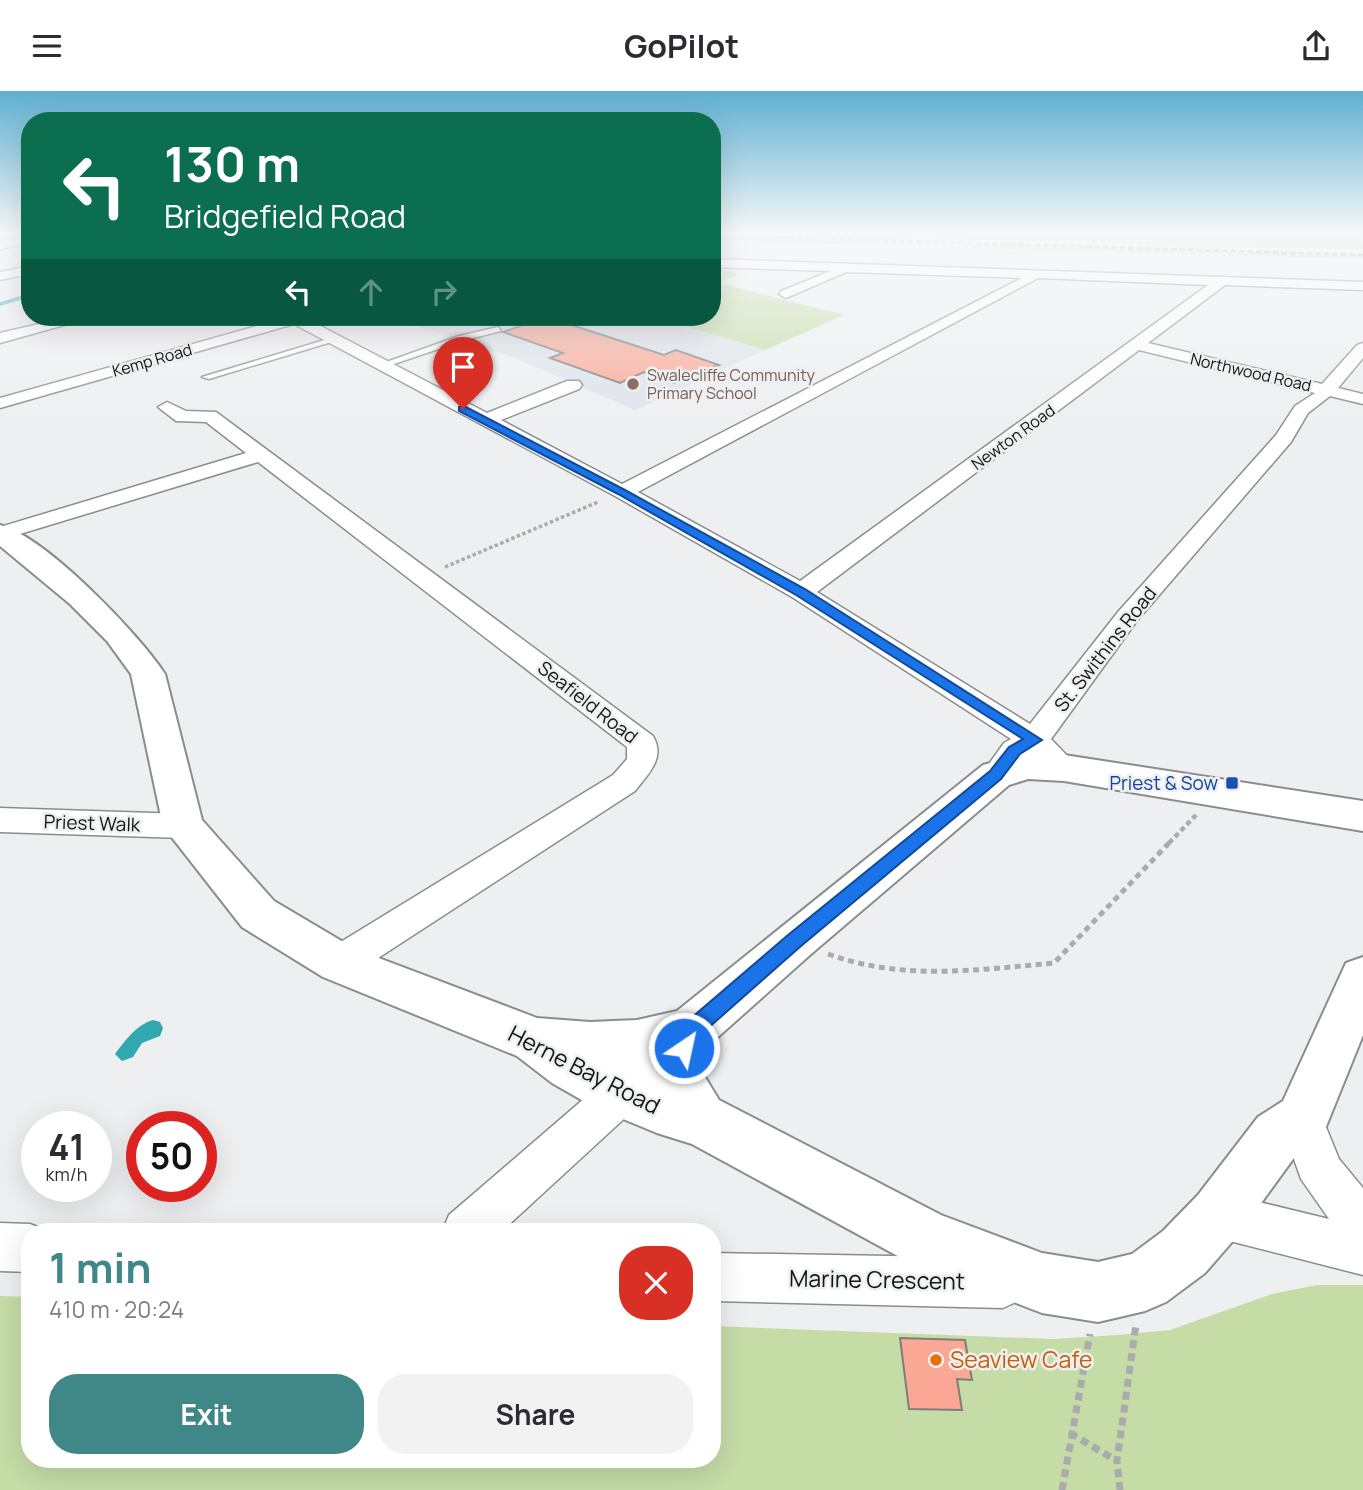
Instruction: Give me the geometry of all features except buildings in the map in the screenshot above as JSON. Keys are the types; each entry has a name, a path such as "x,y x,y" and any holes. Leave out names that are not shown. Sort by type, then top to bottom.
{"main road":[{"name":"Herne Bay Road","path":"1,533 58,576 136,655 148,674 183,826 258,914 339,963 534,1040 558,1059 668,1113 700,1119 926,1239 1042,1283 1121,1286"},
{"path":"996,775 1028,766 1064,768 1216,791 1352,817"},
{"name":"St. Swithins Road","path":"690,1031 795,940 996,775"},
{"path":"1121,1286 1184,1252 1218,1215 1277,1136 1302,1120 1363,978"},
{"path":"534,1040 590,1045 636,1043 690,1031"},
{"path":"690,1031 678,1066 682,1094 700,1119"}],"street":[{"path":"622,492 991,299"},
{"name":"Newton Road","path":"800,592 1198,299"},
{"path":"0,338 40,326"},
{"name":"Kemp Road","path":"0,403 271,326"},
{"path":"312,326 483,421 622,492 800,592 1034,740 1064,768"},
{"name":"Northwood Road","path":"1139,345 1363,399"},
{"name":"St. Swithins Road","path":"996,775 1014,750 1034,740 1127,617 1284,438 1301,410 1317,401 1363,348"},
{"path":"483,421 573,384"},
{"name":"Seafield Road","path":"167,407 182,417 218,413 263,454 642,743 642,761 624,783 339,963"},
{"path":"1,533 263,454"},
{"name":"Priest Walk","path":"0,820 183,826"},
{"path":"476,1223 690,1031"},
{"path":"1302,1120 1313,1159 1338,1199 1363,1218"},
{"path":"1218,1215 1363,1251"},
{"path":"0,1247 21,1248"},
{"name":"Marine Crescent","path":"721,1277 1042,1283"}],"lane":[{"path":"382,365 461,338 498,329"},
{"path":"206,377 334,340"}],"path":[{"path":"424,576 622,492"},
{"path":"795,940 834,957 885,972 919,974 1054,963 1188,825 1216,791"},
{"path":"1062,1490 1070,1433 1121,1286"},
{"path":"1119,1490 1117,1461 1133,1341 1121,1286"},
{"path":"1070,1433 1117,1461"}],"shaded area":[{"name":"Swalecliffe Community Primary School","path":"415,326 685,326 765,350 635,410 513,357"}],"green space":[{"path":"721,299 782,299 844,315 765,350 685,326 721,326"},
{"path":"1317,1285 1363,1285 1363,1490 0,1490 0,1296 21,1297 21,1468 721,1468 721,1326 1053,1339 1170,1330 1272,1294","holes":["965,1340 972,1380 957,1379 962,1410 909,1409"]}],"water":[{"path":"153,1020 160,1022 163,1028 160,1036 142,1043 133,1057 122,1061 115,1054 136,1030"}],"waterway":[{"path":"0,304 16,299"}],"place":[{"name":"Swalecliffe Community Primary School","path":"633,384"},
{"name":"Priest & Sow","path":"1232,783"},
{"name":"Seaview Cafe","path":"936,1360"}],"route":[{"path":"463,409 622,492 800,592 1034,740 1014,750 996,775 795,940 690,1031 684,1048"}]}
